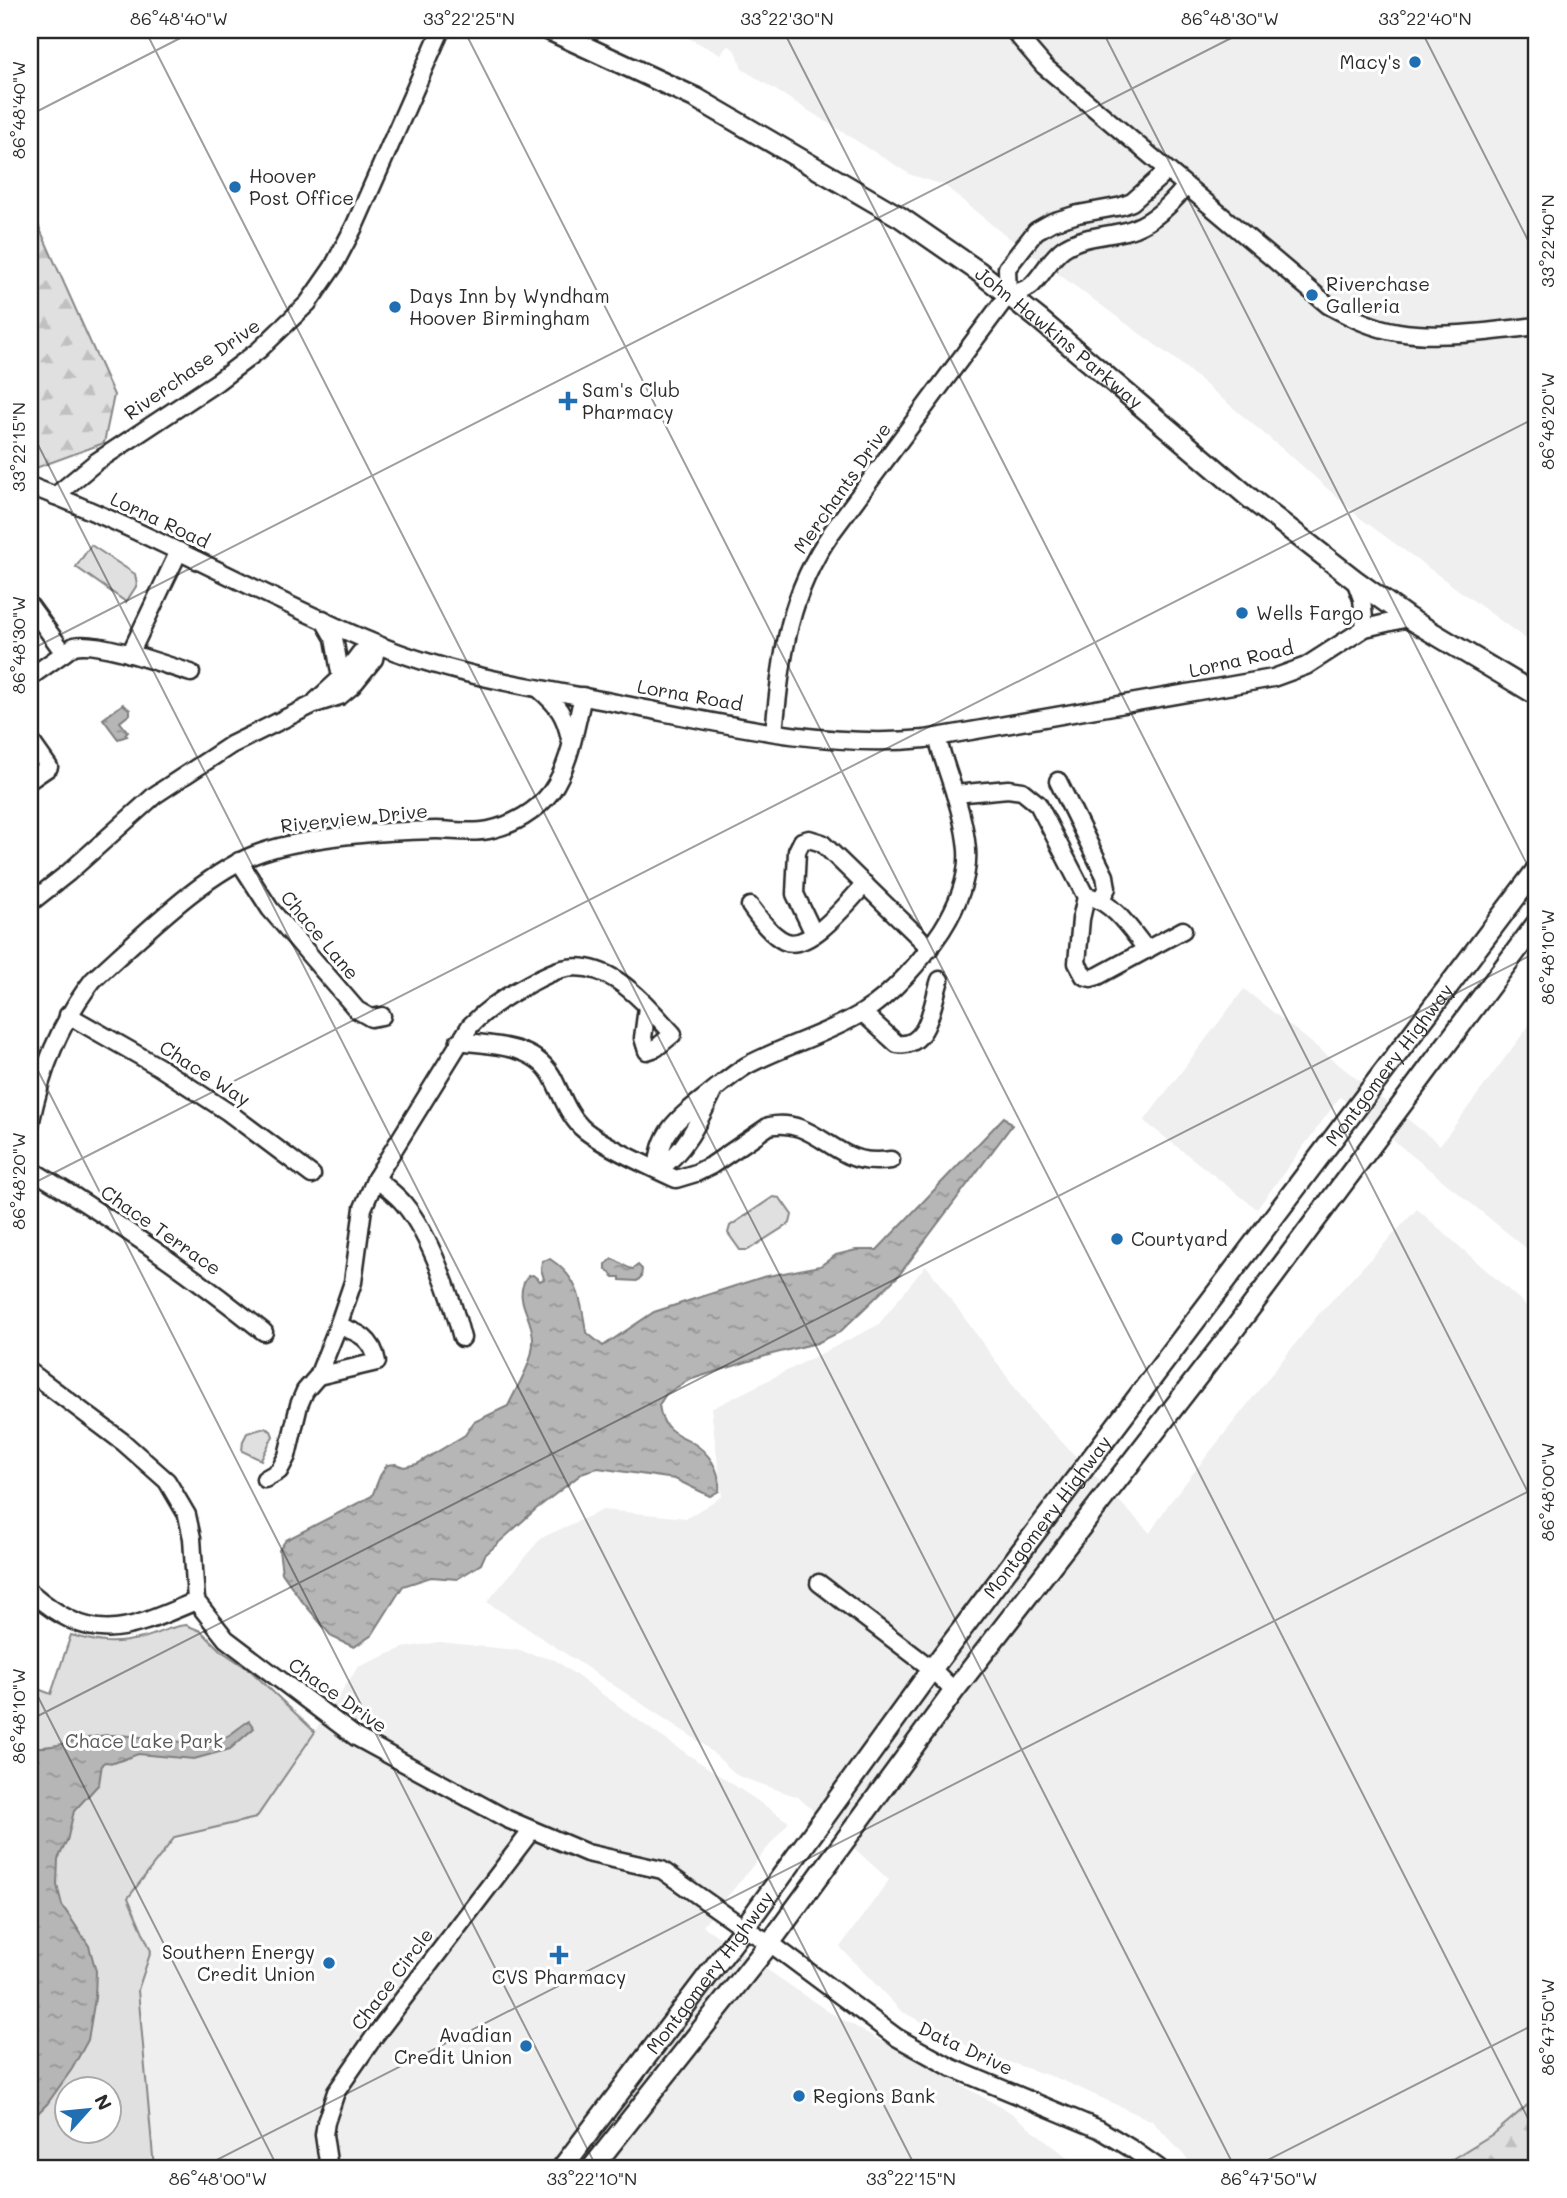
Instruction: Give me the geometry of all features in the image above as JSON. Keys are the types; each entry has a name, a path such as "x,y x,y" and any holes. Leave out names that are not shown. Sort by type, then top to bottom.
{"main road":[{"name":"John Hawkins Parkway","path":"549,30 708,105 900,217 978,271 1251,499 1355,580 1408,618 1530,691"},
{"path":"1530,691 1537,711"},
{"name":"Montgomery Highway","path":"562,2168 744,1928 932,1669 1537,869"},
{"name":"Montgomery Highway","path":"592,2168 770,1943 954,1691 1236,1327 1537,923"}],"street":[{"name":"Riverchase Drive","path":"55,496 96,462 217,382 259,350 308,303 333,267 355,227 441,30"},
{"path":"1013,30 1044,66 1328,305 1366,324 1398,332 1423,334 1537,326"},
{"path":"1167,171 1132,202 1078,214 1052,222 1036,231 1007,268 1008,295 1031,286 1046,265 1065,248 1145,223 1162,211 1185,187"},
{"name":"Merchants Drive","path":"774,732 783,650 790,618 812,565 856,499 1008,295"},
{"name":"Lorna Road","path":"30,486 179,551 377,645 444,667 537,688 774,732 870,742 937,737 1273,678 1306,666 1366,628 1408,618"},
{"path":"130,654 179,551"},
{"path":"1355,580 1362,599 1366,628"},
{"path":"30,606 64,653"},
{"path":"323,619 334,638 341,678"},
{"path":"30,677 74,646 83,644 130,654 191,673"},
{"path":"312,705 341,678 360,653 377,645"},
{"path":"30,903 68,873 155,795 231,746 312,705 340,696 374,659 377,645"},
{"path":"537,688 555,704 567,720 572,744"},
{"name":"Riverview Drive","path":"30,1125 42,1074 68,1015 93,980 190,895 239,861 288,844 404,832 475,832 504,826 525,816 551,791 572,744 583,696"},
{"path":"658,1170 658,1152 668,1130 683,1114 744,1067 863,1013 921,960 951,916 965,876 967,851 955,794 937,737"},
{"path":"30,740 49,767 30,780"},
{"path":"1058,781 1105,876 1107,888 1093,898 1081,919 1077,963 1084,976 1098,976 1183,930"},
{"path":"955,794 1022,790 1038,804 1093,898 1111,909 1147,950"},
{"path":"1048,822 1072,811"},
{"path":"814,934 795,894 797,851 802,841 809,839 822,843 930,947"},
{"name":"Chace Lane","path":"239,861 270,909 357,1010 371,1018 382,1016"},
{"path":"750,906 766,926 784,941 796,944 805,941 831,921 864,884"},
{"path":"265,1479 279,1471 287,1456 299,1405 305,1391 318,1376 338,1326 354,1282 363,1208 376,1178 459,1041 484,1012 561,969 576,967 617,979 647,1007"},
{"path":"863,1013 897,1044 911,1044 919,1038 927,1023 940,980"},
{"name":"Chace Way","path":"68,1015 159,1067 228,1112 312,1175"},
{"path":"459,1041 526,1051 551,1074 569,1112 582,1128 676,1179 696,1173 769,1126 780,1124 805,1129 849,1156 876,1162 891,1160"},
{"name":"Chace Terrace","path":"30,1169 97,1209 175,1263 264,1332"},
{"path":"376,1178 404,1203 417,1225 438,1267 462,1338"},
{"path":"318,1376 377,1362 375,1350 366,1338 355,1331 338,1326"},
{"path":"30,1372 123,1441 167,1481 187,1515 192,1538 196,1601 144,1623 99,1629 64,1618 30,1592"},
{"path":"819,1583 932,1669 954,1691"},
{"name":"Chace Drive","path":"196,1601 226,1639 356,1737 532,1830 587,1853 662,1870 744,1928"},
{"name":"Chace Circle","path":"329,2168 324,2136 336,2092 374,2037 532,1830"},
{"name":"Data Drive","path":"744,1928 770,1943 896,2038 951,2068 1099,2129 1158,2168"}],"shaded area":[{"name":"Riverchase Galleria","path":"673,30 1537,30 1537,644 1530,642 1360,518 1176,360 997,229 944,185 911,175 742,69 737,53 730,46 726,47 721,55"},
{"path":"1244,989 1440,1145 1537,1015 1537,1257 1340,1097 1257,1209 1144,1121"},
{"path":"1417,1209 1537,1315 1537,2168 1196,2168 1152,2121 1062,2080 979,2052 901,2011 840,1947 889,1880 798,1797 738,1776 703,1744 487,1602 541,1538 603,1510 687,1518 722,1496 711,1409 878,1325 926,1265 1031,1410 1150,1533 1168,1505 1318,1315"},
{"path":"439,1642 515,1650 555,1660 656,1733 789,1822 703,1926 829,2012 1010,2112 1081,2168 154,2168 138,1990 150,1952 128,1898 173,1840 256,1818 358,1667 403,1648"}],"green space":[{"path":"30,207 114,395 104,443 36,468 30,465"},
{"path":"91,545 135,574 137,585 126,602 76,567"},
{"path":"773,1197 780,1198 792,1215 790,1223 748,1250 740,1250 728,1233 730,1226"},
{"path":"265,1428 271,1431 273,1436 261,1460 242,1451 247,1433"},
{"name":"Chace Lake Park","path":"186,1625 201,1631 220,1650 251,1671 315,1732 256,1818 175,1837 128,1898 151,1951 138,1990 154,2168 30,2168 30,1686 51,1694 71,1635 99,1641 123,1642"},
{"path":"1537,2097 1537,2168 1438,2168 1496,2132"}],"water":[{"path":"123,704 130,710 130,714 120,722 128,732 125,734 127,736 118,739 103,719"},
{"path":"1004,1117 1012,1125 899,1275 840,1332 817,1343 689,1380 666,1394 659,1405 664,1422 672,1431 697,1445 708,1456 716,1469 719,1491 710,1496 675,1479 598,1468 584,1472 536,1509 485,1555 481,1564 457,1579 431,1577 403,1586 372,1635 354,1647 332,1637 282,1573 279,1550 286,1540 372,1496 387,1465 404,1467 417,1464 465,1435 474,1422 508,1406 528,1365 533,1348 532,1331 522,1300 523,1284 528,1276 533,1275 540,1281 544,1279 542,1261 550,1259 560,1266 573,1282 580,1300 586,1332 603,1346 654,1312 763,1277 820,1266 836,1255 856,1250 877,1250"},
{"path":"612,1259 633,1269 638,1265 642,1269 641,1277 637,1281 614,1277 606,1269 606,1264"},
{"path":"249,1721 254,1728 230,1749 194,1759 138,1754 114,1763 105,1762 102,1764 99,1784 74,1811 67,1841 58,1859 57,1885 62,1905 89,1946 96,1971 95,1998 88,2040 67,2076 52,2076 52,2097 30,2121 30,1747 51,1746 109,1735 197,1743 226,1737"}],"place":[{"name":"Macy's","path":"1415,62"},
{"name":"Hoover Post Office","path":"235,187"},
{"name":"Riverchase Galleria","path":"1312,295"},
{"name":"Days Inn by Wyndham Hoover Birmingham","path":"395,307"},
{"name":"Sam's Club Pharmacy","path":"568,401"},
{"name":"Wells Fargo","path":"1242,613"},
{"name":"Courtyard","path":"1117,1239"},
{"name":"CVS Pharmacy","path":"559,1955"},
{"name":"Southern Energy Credit Union","path":"329,1963"},
{"name":"Avadian Credit Union","path":"526,2046"},
{"name":"Regions Bank","path":"799,2096"}]}
